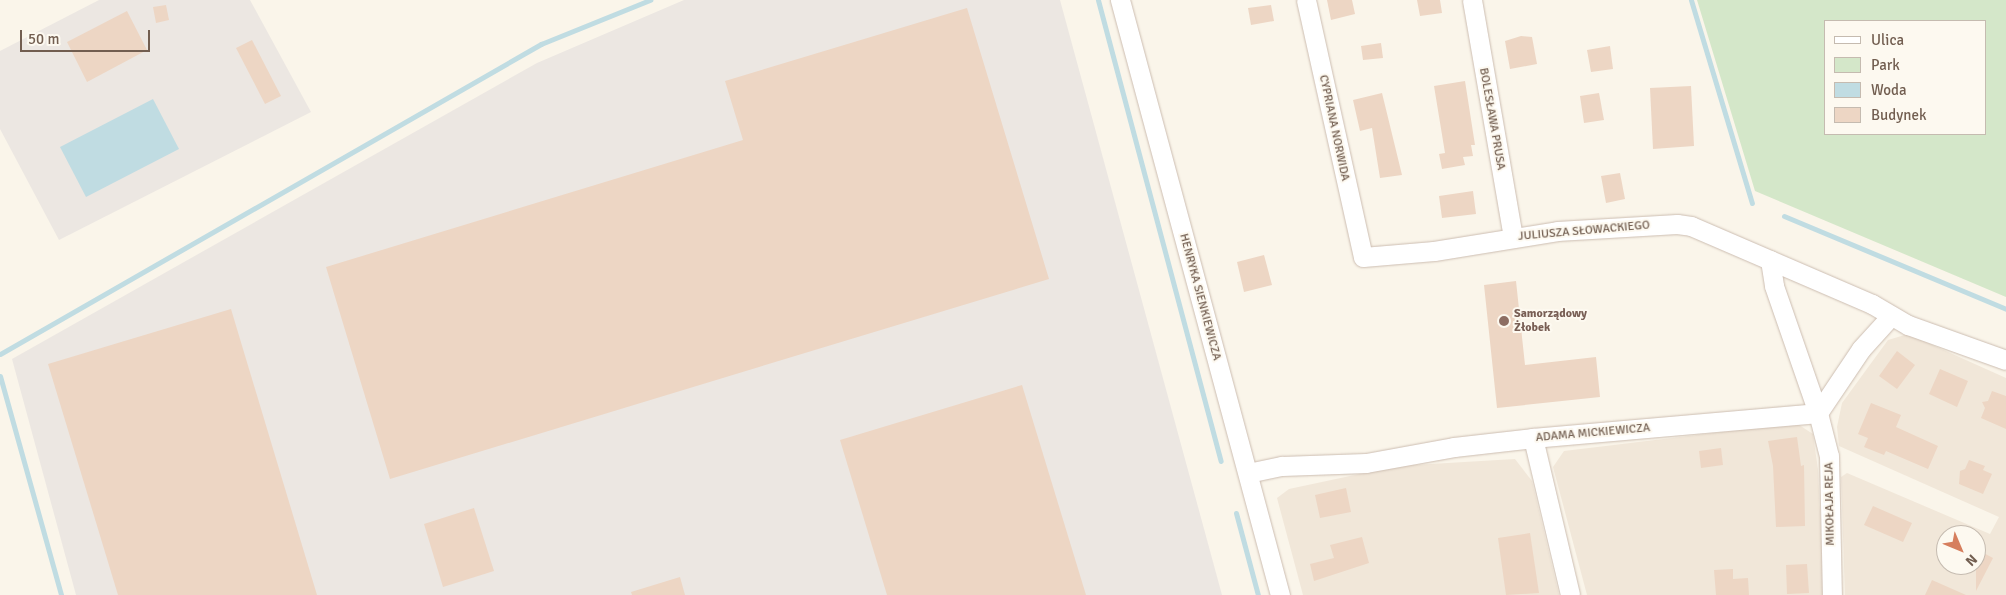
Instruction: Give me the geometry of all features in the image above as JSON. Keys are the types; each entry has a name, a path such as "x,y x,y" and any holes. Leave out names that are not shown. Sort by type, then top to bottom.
{"street":[{"name":"HENRYKA SIENKIEWICZA","path":"1120,0 1280,595"},
{"name":"CYPRIANA NORWIDA","path":"1306,0 1363,257"},
{"name":"BOLESŁAWA PRUSA","path":"1472,0 1513,237"},
{"name":"JULIUSZA SŁOWACKIEGO","path":"1363,257 1434,251 1513,237 1677,224 1691,226 1770,260"},
{"path":"1770,260 1891,316 1908,326 2006,360"},
{"name":"MIKOŁAJA REJA","path":"1770,260 1774,286 1818,413 1829,456 1832,595"},
{"path":"1818,413 1861,350 1891,316"},
{"name":"ADAMA MICKIEWICZA","path":"1248,473 1282,466 1366,463 1454,447 1533,438 1818,413"},
{"path":"1533,438 1570,595"}],"shaded area":[{"path":"99,0 250,0 311,112 59,240 0,129 0,51"},
{"path":"684,0 1060,0 1222,595 76,595 12,359 537,63"},
{"path":"1908,334 2006,378 2006,595 1845,595 1841,477 1847,473 1969,525 1936,525 1936,575 1986,575 1986,532 1990,534 1999,517 1839,446 1837,427 1842,403 1888,340"},
{"path":"1796,423 1813,434 1818,470 1824,595 1587,595 1553,467 1564,451"},
{"path":"1515,459 1532,481 1559,595 1303,595 1277,498 1289,489 1397,466"}],"green space":[{"path":"1697,0 2006,0 2006,297 1755,191"}],"water":[{"path":"153,99 179,149 86,197 60,147"}],"building":[{"path":"1327,0 1352,0 1355,14 1331,20"},
{"path":"1417,0 1440,0 1442,13 1420,16"},
{"path":"166,5 169,20 156,23 153,7"},
{"path":"1271,5 1274,21 1251,25 1248,8"},
{"path":"967,8 1049,279 390,479 326,267 743,140 725,81"},
{"path":"127,11 147,50 87,82 67,42"},
{"path":"1521,36 1532,37 1537,64 1510,69 1505,41"},
{"path":"252,40 281,96 265,104 236,48"},
{"path":"1381,43 1383,58 1363,60 1361,46"},
{"path":"1610,46 1613,69 1591,72 1587,50"},
{"path":"1465,81 1475,145 1471,145 1473,156 1463,157 1465,165 1442,169 1439,154 1445,153 1434,86"},
{"path":"1691,86 1694,146 1653,149 1650,88"},
{"path":"1382,93 1402,175 1380,178 1372,128 1360,131 1353,100"},
{"path":"1599,93 1604,120 1584,123 1580,96"},
{"path":"1620,173 1625,199 1606,203 1601,176"},
{"path":"1473,191 1476,214 1442,218 1439,196"},
{"path":"1264,255 1272,285 1244,292 1237,262"},
{"name":"Samorządowy Żłobek","path":"1516,281 1525,365 1596,357 1600,397 1497,408 1484,285"},
{"path":"231,309 317,595 118,595 48,364"},
{"path":"1897,351 1915,365 1897,389 1879,376"},
{"path":"1940,369 1968,381 1957,407 1929,394"},
{"path":"1022,385 1086,595 887,595 840,440"},
{"path":"1992,391 2006,396 2006,429 1981,418 1985,408 1982,402 1988,401"},
{"path":"1871,403 1901,415 1896,427 1938,446 1928,469 1886,451 1884,455 1864,447 1868,438 1858,434"},
{"path":"1797,437 1801,466 1804,465 1805,526 1776,527 1773,466 1768,441"},
{"path":"1721,448 1723,465 1701,468 1699,451"},
{"path":"1969,460 1985,466 1983,470 1992,474 1983,494 1959,484 1960,471 1965,469"},
{"path":"1346,488 1351,512 1320,518 1315,495"},
{"path":"1873,506 1912,523 1903,542 1864,525"},
{"path":"474,508 494,571 443,587 424,524"},
{"path":"1530,533 1539,593 1506,595 1498,538"},
{"path":"1362,537 1369,563 1314,581 1310,564 1334,558 1330,545"},
{"path":"1986,554 1993,558 1986,572"},
{"path":"1807,564 1809,593 1787,594 1786,565"},
{"path":"1733,569 1733,579 1748,578 1749,595 1716,595 1714,570"},
{"path":"1976,575 1984,575 1976,591"},
{"path":"680,577 685,595 632,595 631,592"},
{"path":"1932,580 1966,595 1925,595"}],"waterway":[{"path":"0,354 541,44 650,0"},
{"path":"1098,0 1221,461"},
{"path":"1691,0 1752,203"},
{"path":"1784,216 2006,309"},
{"path":"0,376 61,595"},
{"path":"1236,513 1258,595"}],"place":[{"name":"Samorządowy Żłobek","path":"1504,321"}]}
